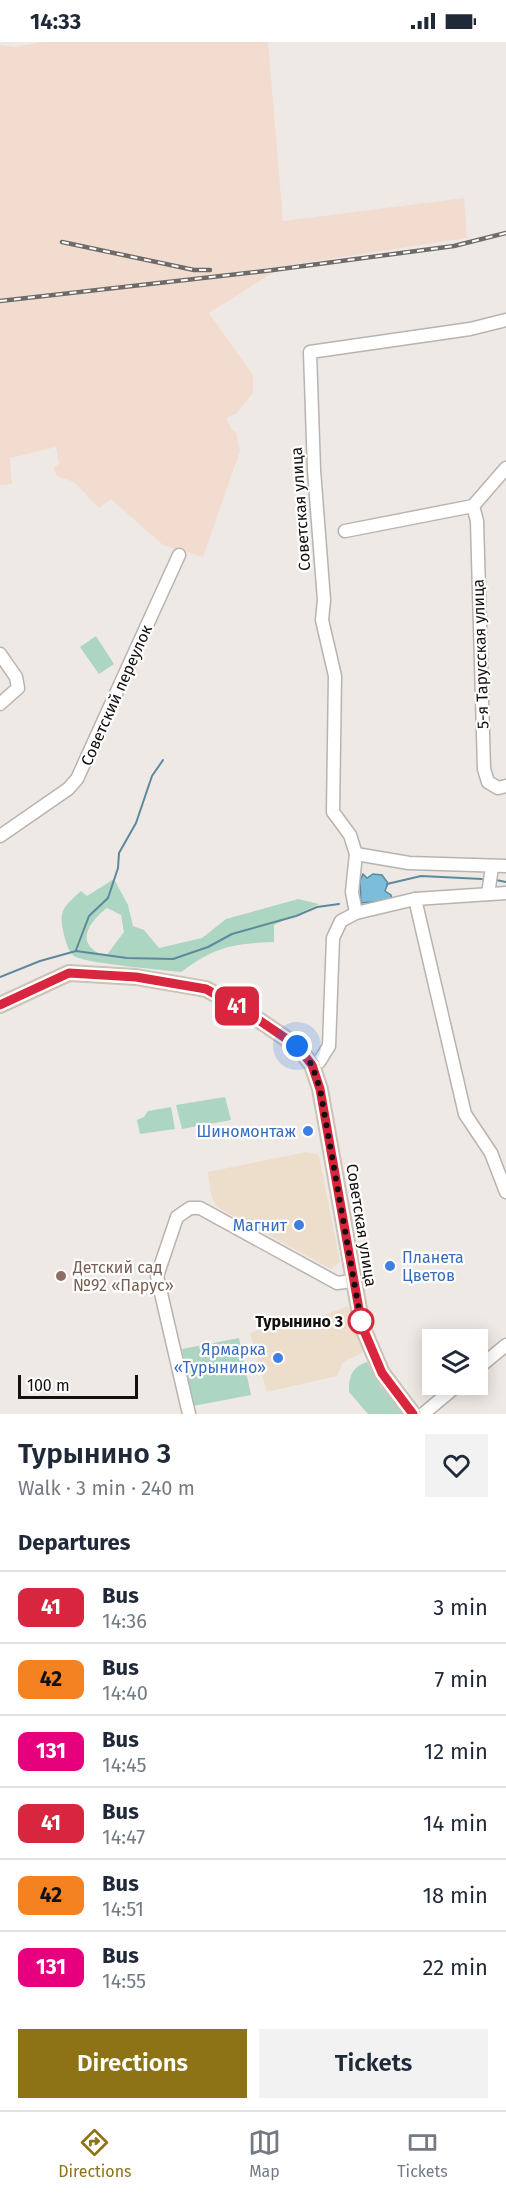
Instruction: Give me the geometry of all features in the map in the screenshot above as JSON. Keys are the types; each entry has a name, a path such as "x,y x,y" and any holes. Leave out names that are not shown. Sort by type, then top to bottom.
{"main road":[{"name":"Советская улица","path":"0,1005 69,973 94,973 181,983 206,989 250,1014 297,1046 312,1065 320,1089 362,1326 371,1352 382,1373 413,1414"}],"street":[{"name":"Советская улица","path":"357,854 350,835 333,812 335,676 322,620 324,600 314,470 310,352 471,329 506,320"},
{"path":"345,531 473,506 506,468"},
{"name":"5-я Тарусская улица","path":"473,506 477,521 484,769 489,782 498,788 506,786"},
{"name":"Советский переулок","path":"0,836 68,789 77,779 180,555"},
{"path":"0,654 16,678 18,688 0,704"},
{"path":"356,913 352,892 357,854 408,863 506,866"},
{"path":"488,894 492,867"},
{"path":"312,1065 320,1062 329,1046 333,938 341,921 356,913 415,899 506,893"},
{"path":"415,899 465,1114 491,1153 506,1192"},
{"path":"189,1414 158,1276 177,1217 184,1211 200,1208 337,1283 353,1281"},
{"path":"488,1360 506,1345"},
{"path":"423,1414 446,1395"}],"shaded area":[{"path":"41,42 268,42 283,221 464,198 467,238 283,266 209,313 253,375 253,393 237,413 226,418 232,430 236,432 240,451 203,557 163,545 111,499 99,508 74,482 57,476 54,468 59,464 56,447 10,458 12,484 0,485 0,45 15,47"},
{"path":"306,1152 319,1155 340,1262 331,1269 217,1207 211,1195 208,1172"},
{"path":"348,1306 364,1352 343,1362 337,1376 267,1392 250,1333 299,1316 305,1322"}],"green space":[{"path":"96,636 114,664 99,674 80,647"},
{"path":"114,879 128,905 133,926 144,930 159,948 202,938 226,919 298,899 319,904 274,925 274,942 224,948 204,957 181,972 107,964 74,956 69,949 62,927 63,910 81,891 87,896","holes":["107,908 121,915 124,932 106,956 96,952 87,940 89,927"]},
{"path":"225,1097 231,1120 182,1129 176,1105"},
{"path":"171,1107 175,1129 140,1134 137,1120 144,1117 148,1111"},
{"path":"239,1338 251,1395 193,1406 182,1349"},
{"path":"367,1362 380,1386 404,1414 368,1414 349,1392 354,1370"}],"water":[{"path":"363,874 367,878 373,874 382,875 388,883 385,891 391,895 392,900 361,903 360,881"}],"waterway":[{"path":"76,950 89,916 108,898 118,868 119,853 136,823 152,776 163,760"},
{"path":"387,884 421,876 482,879"},
{"path":"496,880 506,882"},
{"path":"0,977 40,961 76,951 127,958 173,959 208,947 232,934 296,916 317,907 339,904"}],"railway":[{"path":"0,301 273,270 454,246 506,233"},
{"path":"62,242 194,270 210,270"}],"bus line":[{"name":"41","path":"0,1005 69,973 94,973 181,983 206,989 250,1014 297,1046 312,1065 320,1089 362,1326 371,1352 382,1373 413,1414"}],"place":[{"name":"Шиномонтаж","path":"308,1131"},
{"name":"Магнит","path":"299,1225"},
{"name":"Планета Цветов","path":"390,1266"},
{"name":"Детский сад №92 «Парус»","path":"61,1276"},
{"name":"Турынино 3","path":"361,1321"},
{"name":"Ярмарка «Турынино»","path":"278,1358"}],"route":[{"path":"297,1046 312,1065 320,1089 361,1321"}]}
